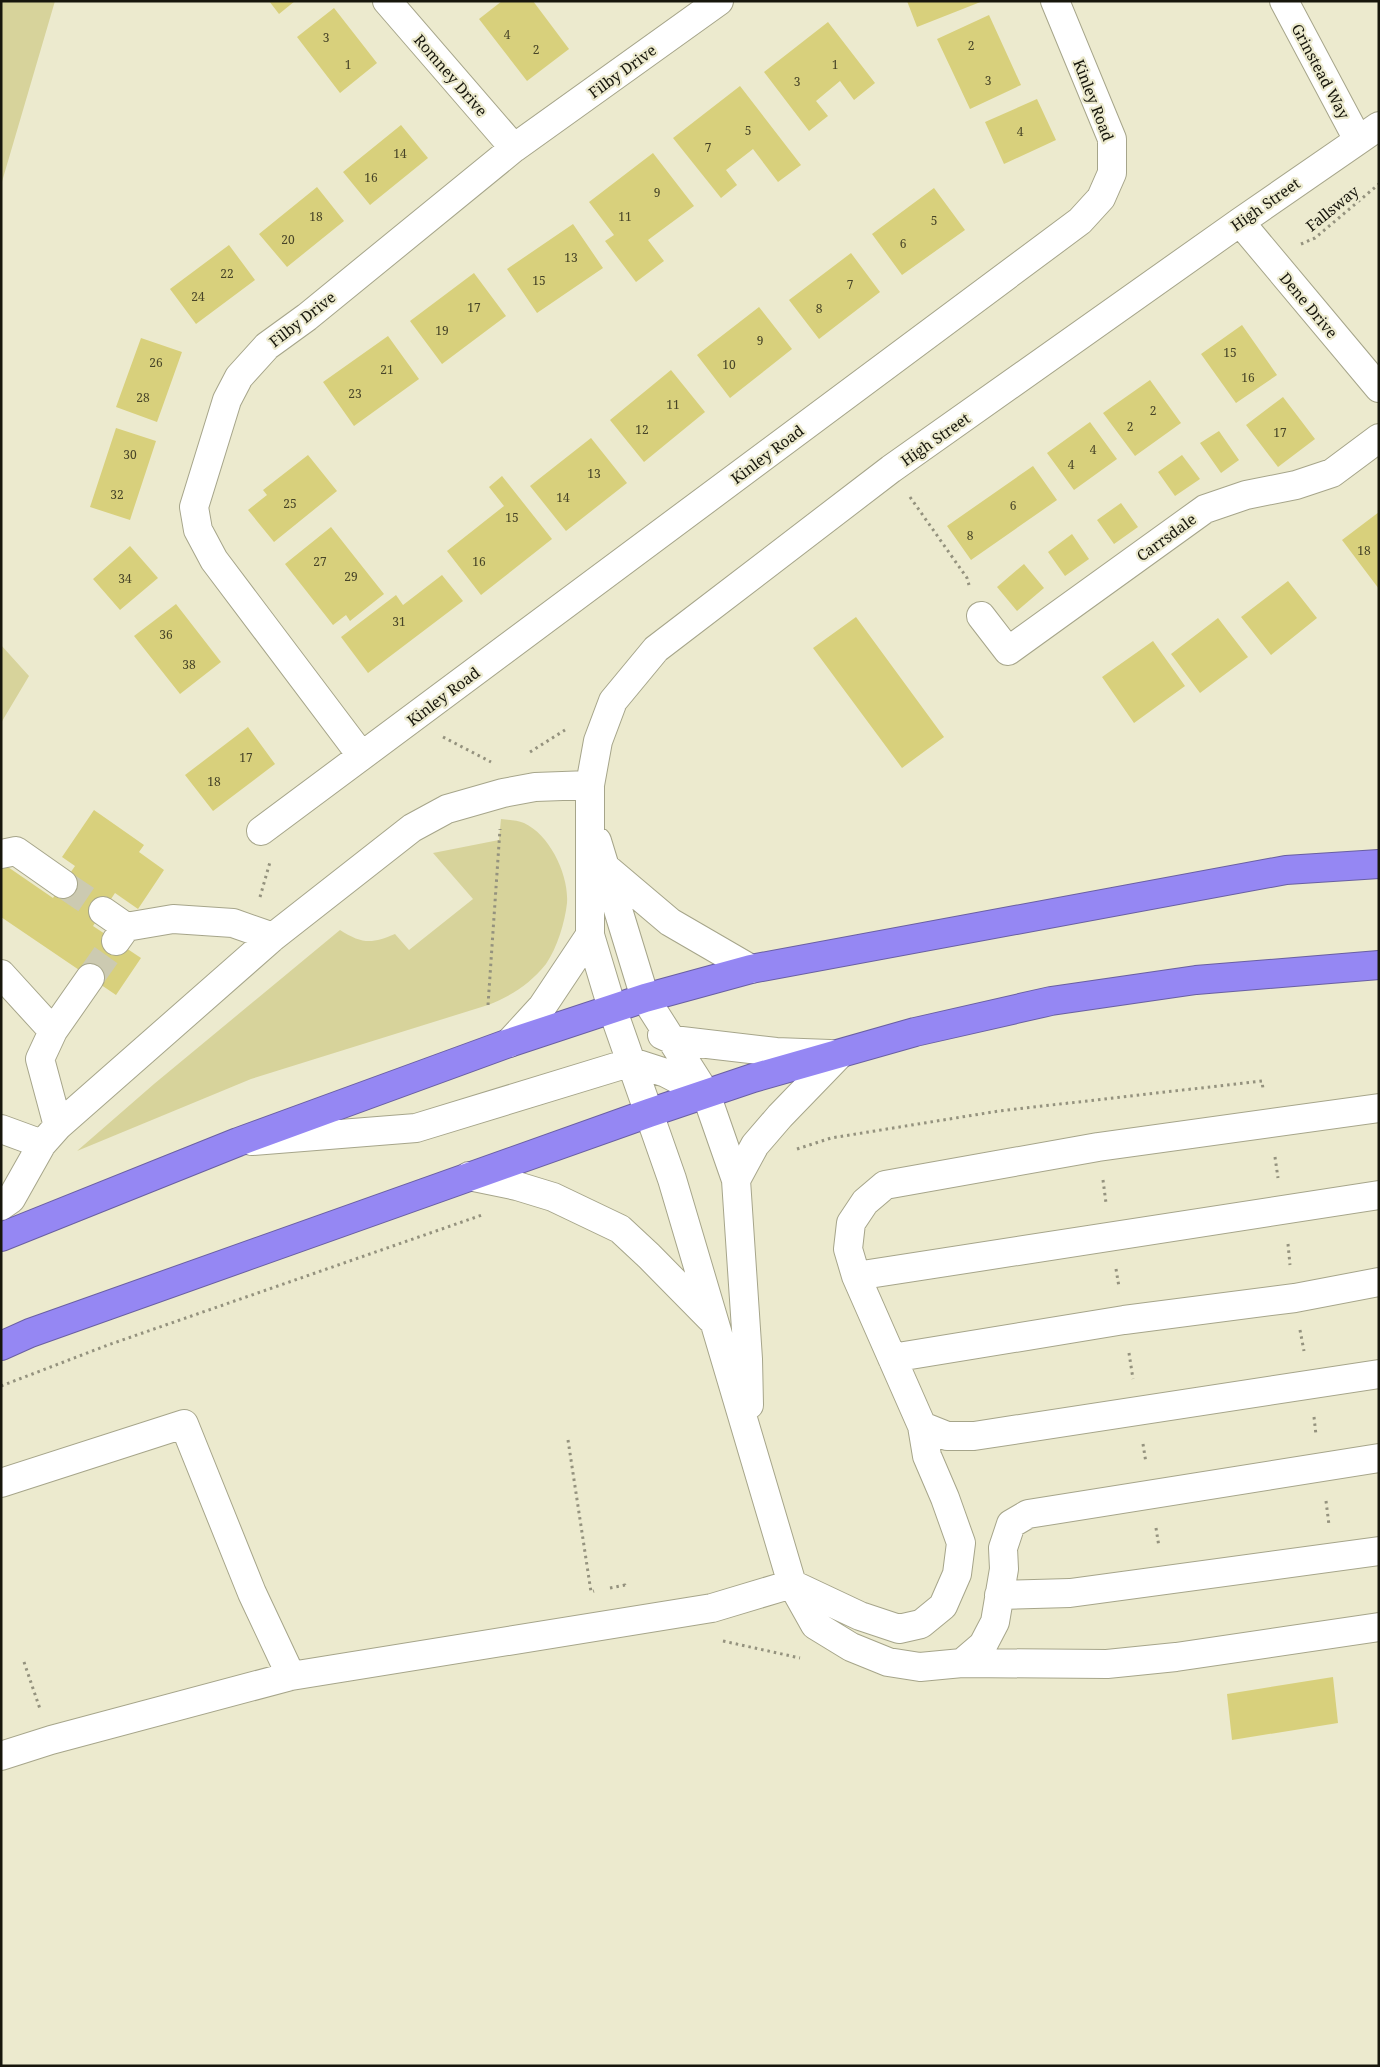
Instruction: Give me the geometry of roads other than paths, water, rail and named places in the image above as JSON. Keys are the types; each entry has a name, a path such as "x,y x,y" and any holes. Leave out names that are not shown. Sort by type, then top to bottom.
{"highway":[{"path":"1,1237 238,1142 509,1043 612,1008 750,969 1286,870 1379,864"},
{"path":"1,1346 30,1333 649,1113 752,1078 915,1032 1051,1001 1196,980 1379,965"}],"street":[{"name":"Romney Drive","path":"387,1 514,148"},
{"name":"Filby Drive","path":"360,755 214,560 198,530 194,507 227,400 238,377 267,346 315,310 514,148 719,1"},
{"name":"Kinley Road","path":"261,831 360,755 410,720 1080,221 1101,198 1112,173 1112,139 1055,1"},
{"name":"Grinstead Way","path":"1284,1 1368,133"},
{"name":"High Street","path":"749,1436 672,1179 612,1008 590,934 590,785 598,741 613,700 656,649 891,470 1368,133"},
{"name":"Dene Drive","path":"1240,222 1379,388"},
{"name":"Carrsdale","path":"981,616 1008,651 1205,509 1246,495 1296,485 1332,473 1379,438"},
{"path":"1,1206 11,1200 50,1135 273,937 412,828 447,808 503,793 535,787 590,785"},
{"path":"590,824 605,866 645,998 706,1094 736,1180 748,1360 749,1436 792,1584 815,1624 851,1647 888,1662 920,1667 962,1663 1107,1664 1176,1657 1379,1627"},
{"path":"1,854 16,851 63,884"},
{"path":"605,866 670,922 750,969"},
{"path":"103,911 121,934 173,919 233,923 273,937"},
{"path":"509,1043 542,1007 590,934"},
{"path":"1,974 53,1031"},
{"path":"50,1135 40,1060 53,1031 90,978"},
{"path":"612,1008 673,1040 776,1052 839,1055"},
{"path":"736,1180 755,1145 780,1116 839,1055"},
{"path":"238,1142 416,1128 632,1062 666,1072 706,1094"},
{"path":"1,1756 50,1740 291,1676 712,1608 792,1584 860,1616 899,1629 920,1624 943,1606 957,1574 961,1543 927,1456 922,1426 856,1276 848,1250 851,1223 865,1202 885,1184 1098,1147 1379,1108"},
{"path":"1,1128 50,1135"},
{"path":"469,1176 517,1186 552,1197 620,1229 714,1322"},
{"path":"856,1276 1379,1195"},
{"path":"892,1358 1124,1320 1295,1298 1379,1282"},
{"path":"922,1426 947,1436 974,1436 1379,1374"},
{"path":"1,1483 184,1424 252,1594 291,1676"},
{"path":"962,1663 983,1645 995,1622 1004,1569 1003,1548 1011,1524 1028,1514 1379,1458"},
{"path":"999,1595 1070,1592 1379,1551"}],"tunnel":[{"path":"63,884 103,911"},
{"path":"90,978 116,941"}]}
